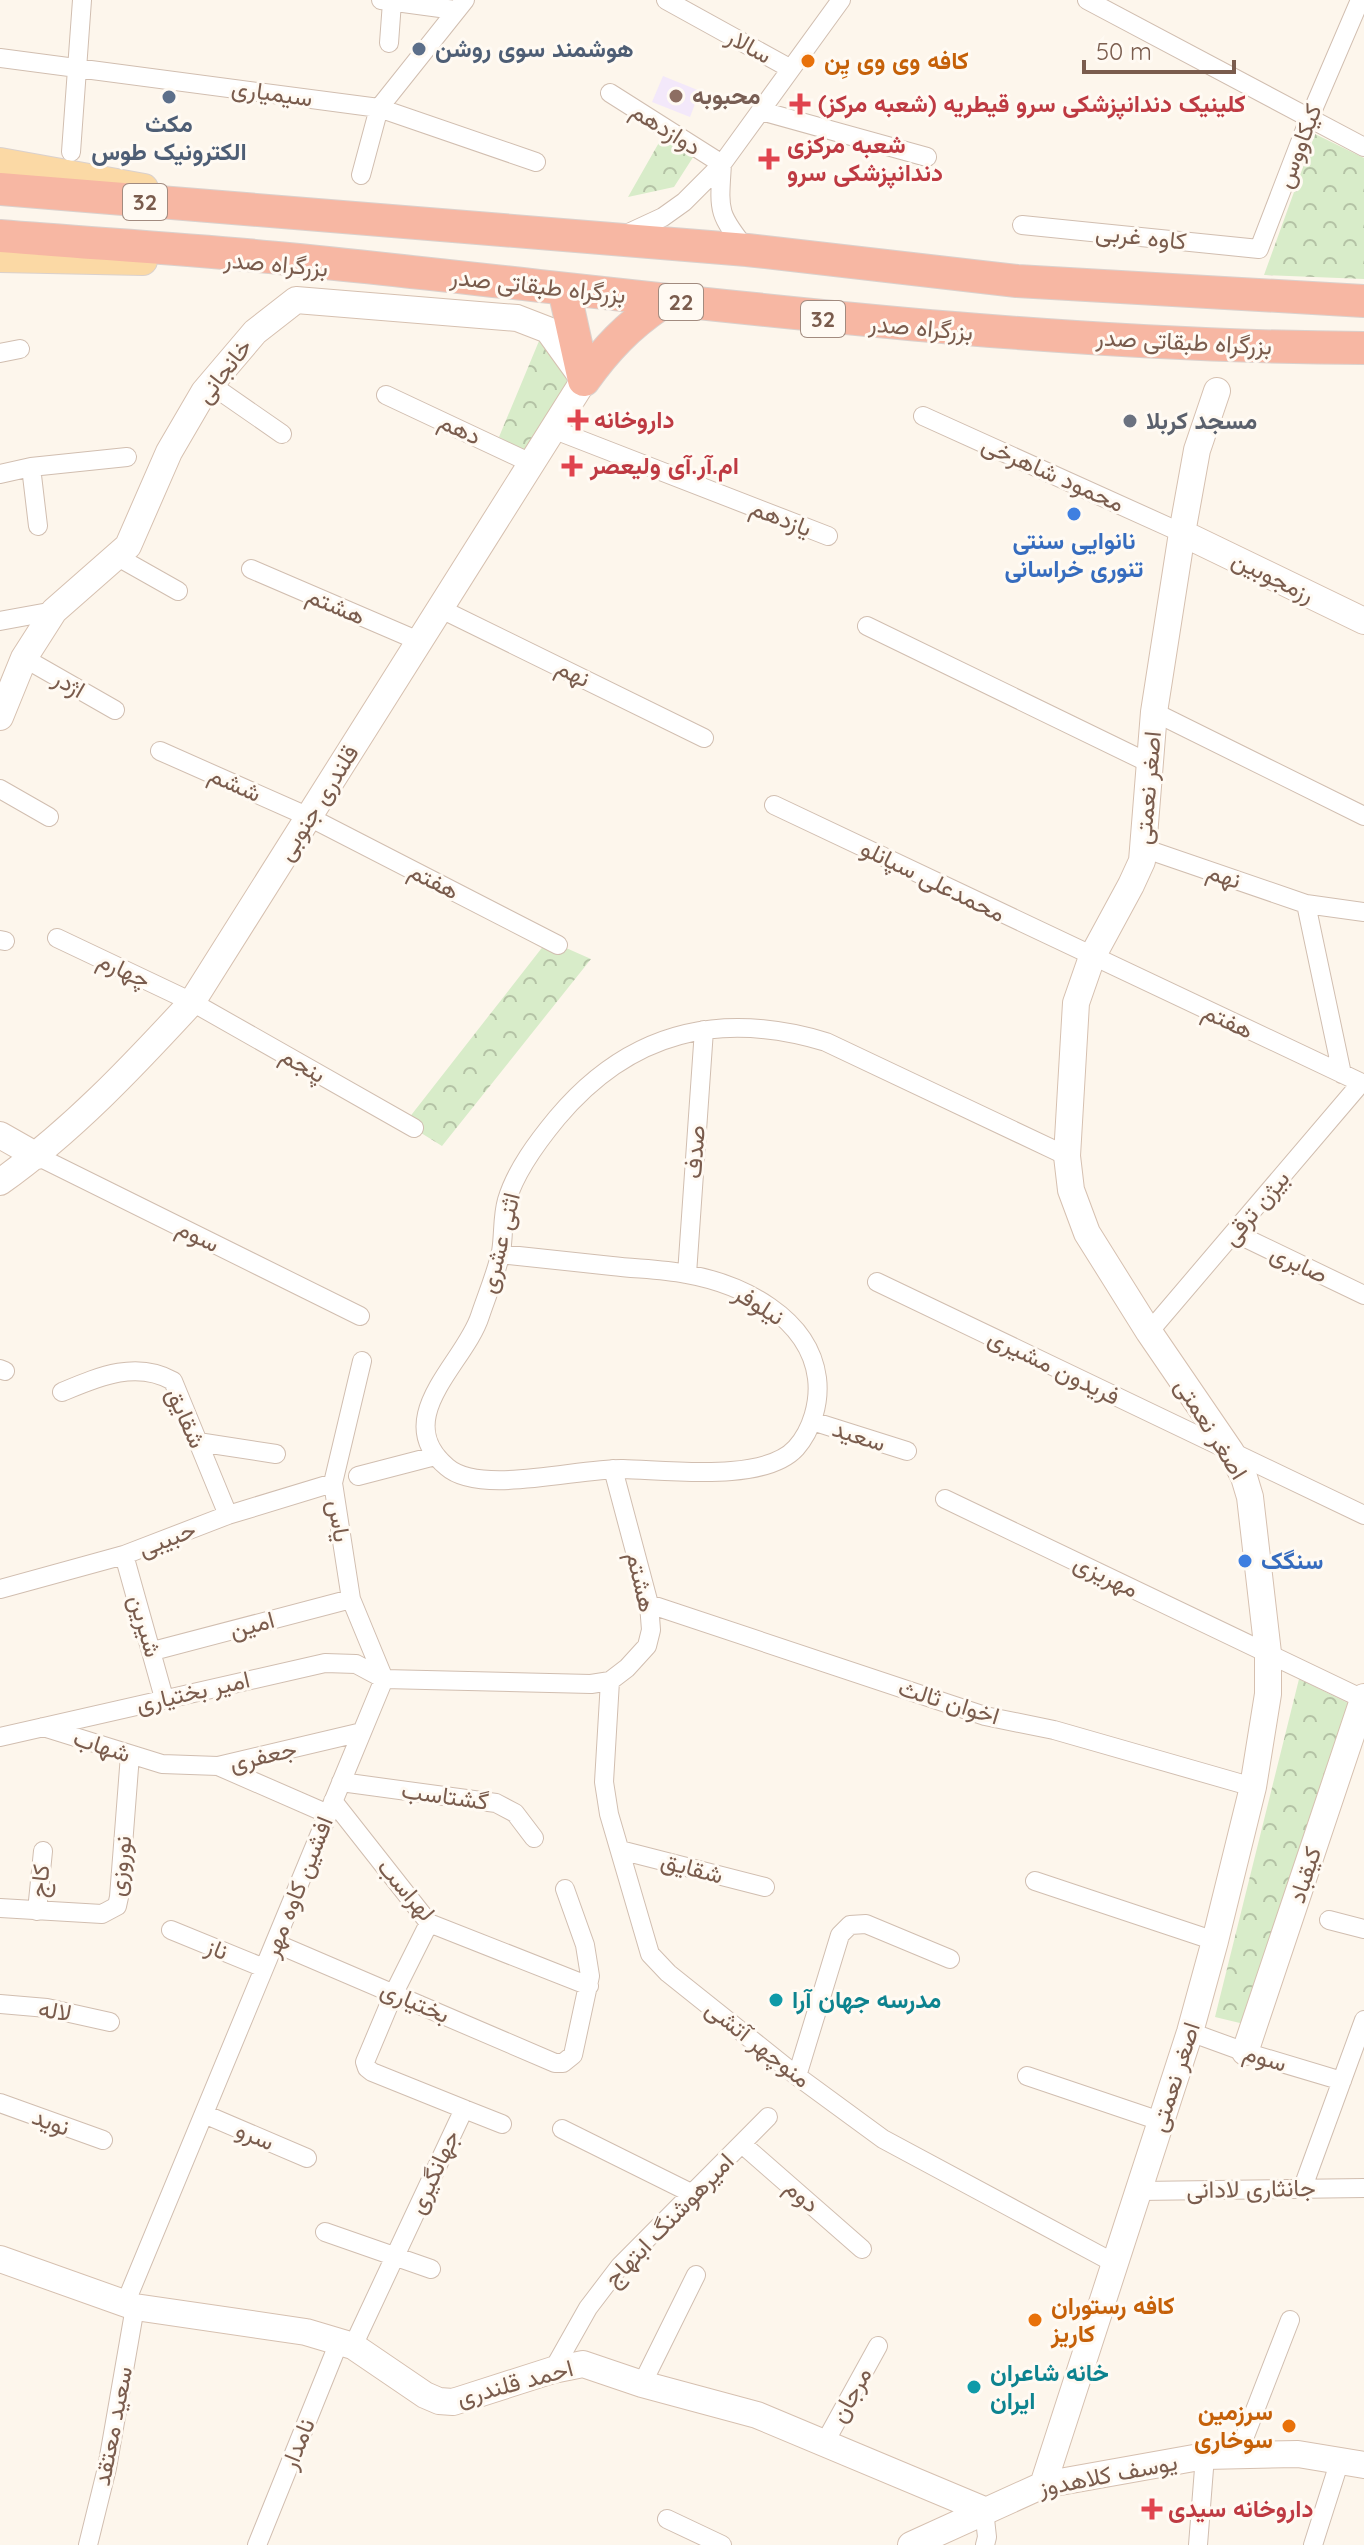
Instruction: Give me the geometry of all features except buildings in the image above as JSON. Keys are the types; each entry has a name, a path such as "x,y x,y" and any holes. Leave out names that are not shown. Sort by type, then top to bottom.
{"highway":[{"name":"32","path":"0,191 747,250 1017,281 1364,304"},
{"name":"بزرگراه طبقاتی صدر","path":"0,191 668,251 1017,287 1242,302 1364,304"},
{"name":"بزرگراه طبقاتی صدر","path":"0,236 285,259 659,300 1012,332 1236,347 1364,348"},
{"name":"بزرگراه صدر","path":"0,243 284,264 659,305 1028,337 1235,352 1364,357"},
{"path":"565,294 584,380"},
{"path":"584,380 604,350 630,325 659,305"}],"main road":[{"path":"0,162 291,214"},
{"path":"0,258 284,264"}],"street":[{"path":"71,152 82,0"},
{"name":"سالار","path":"666,0 791,69"},
{"path":"612,240 663,217 684,202 722,164 841,0"},
{"path":"1087,0 1364,147"},
{"name":"کیکاووس","path":"1259,249 1309,119 1360,0"},
{"path":"389,43 387,1 460,5"},
{"path":"361,175 379,108 460,5"},
{"name":"سیمیاری","path":"0,58 379,108 536,162"},
{"name":"دوازدهم","path":"610,93 722,164"},
{"path":"761,111 927,157"},
{"path":"722,164 720,204 726,224 747,250"},
{"name":"کاوه غربی","path":"1022,225 1259,249"},
{"name":"خانجانی","path":"0,717 24,658 54,611 128,546 169,452 210,384 255,332 296,300 517,318 548,330 584,380"},
{"path":"0,353 20,349"},
{"name":"قلندری جنوبی","path":"0,1182 37,1156 137,1061 192,1002 584,380"},
{"path":"210,384 282,434"},
{"name":"اصغر نعمتی","path":"1043,2485 1190,2032 1253,1787 1268,1702 1268,1653 1250,1497 1244,1477 1231,1452 1149,1332 1087,1233 1071,1190 1067,1156 1076,1003 1092,957 1138,871 1143,848 1154,712 1182,533 1197,450 1217,391"},
{"name":"دهم","path":"386,395 533,464"},
{"name":"محمود شاهرخی","path":"923,416 1182,533"},
{"name":"یازدهم","path":"555,430 828,536"},
{"path":"0,474 31,467 127,457"},
{"path":"31,467 38,526"},
{"name":"رزمجوبین","path":"1182,533 1364,621"},
{"path":"116,556 178,591"},
{"name":"هشتم","path":"251,569 421,642"},
{"name":"نهم","path":"441,609 704,738"},
{"path":"0,621 54,611"},
{"path":"867,626 1149,763"},
{"name":"اژدر","path":"24,658 115,710"},
{"path":"1154,712 1364,816"},
{"name":"ششم","path":"160,751 309,817"},
{"path":"0,789 49,817"},
{"name":"محمدعلی سپانلو","path":"774,805 1092,957"},
{"name":"هفتم","path":"309,817 558,945"},
{"name":"نهم","path":"1143,848 1306,904 1364,912"},
{"path":"1306,904 1342,1074"},
{"name":"چهارم","path":"57,938 192,1002"},
{"name":"هفتم","path":"1092,957 1362,1084"},
{"name":"پنجم","path":"192,1002 414,1128"},
{"name":"اثنی عشری","path":"435,1456 427,1437 431,1400 438,1383 475,1331 500,1254 507,1201 523,1165 573,1100 602,1073 643,1048 675,1036 704,1030 746,1026 787,1030 826,1042 1067,1156"},
{"name":"صدف","path":"687,1274 704,1030"},
{"name":"بیژن ترقی","path":"1149,1332 1362,1084"},
{"path":"0,1135 37,1156"},
{"name":"سوم","path":"37,1156 360,1316"},
{"name":"صابری","path":"1235,1233 1364,1295"},
{"name":"نیلوفر","path":"500,1254 687,1274 727,1284 780,1314 801,1335 814,1361 819,1395 812,1421 796,1448 773,1464 745,1471 613,1469"},
{"name":"فریدون مشیری","path":"877,1282 1364,1515"},
{"name":"یاس","path":"362,1361 333,1483 351,1599 384,1679"},
{"name":"شقایق","path":"62,1392 103,1375 134,1371 158,1373 173,1381 228,1515"},
{"name":"سعید","path":"812,1421 907,1451"},
{"path":"198,1442 276,1454"},
{"path":"358,1476 435,1456 461,1477 492,1481 613,1469"},
{"name":"هشتم","path":"610,1681 647,1646 651,1630 649,1604 613,1469"},
{"name":"حبیبی","path":"0,1589 124,1555 228,1515 333,1483"},
{"name":"مهریزی","path":"945,1499 1364,1698"},
{"name":"شیرین","path":"124,1555 164,1698"},
{"name":"امین","path":"153,1651 351,1599"},
{"name":"اخوان ثالث","path":"649,1604 985,1716 1054,1730 1253,1787"},
{"name":"امیر بختیاری","path":"0,1737 325,1663 356,1664 384,1679"},
{"path":"384,1679 591,1684 610,1681"},
{"name":"افشین کاوه مهر","path":"130,2305 204,2114 384,1679"},
{"name":"منوچهر آتشی","path":"610,1681 604,1782 609,1814 650,1954 668,1973 797,2076 883,2139 1116,2264"},
{"name":"کیقباد","path":"1245,2052 1364,1698"},
{"name":"شهاب","path":"43,1727 162,1764"},
{"name":"جعفری","path":"162,1764 218,1766 362,1732"},
{"name":"نوروزی","path":"0,1908 102,1914 117,1906 130,1755"},
{"name":"لهراسب","path":"218,1766 331,1807 429,1923 589,1986"},
{"name":"گشتاسب","path":"341,1782 496,1803 515,1813 534,1838"},
{"name":"شقایق","path":"620,1850 765,1887"},
{"name":"کاج","path":"37,1911 43,1851"},
{"path":"1035,1881 1215,1941"},
{"path":"565,1889 585,1945 589,1986"},
{"path":"1329,1920 1364,1929"},
{"name":"جهانگیری","path":"346,2344 394,2257 464,2109 367,2068 367,2054 429,1923"},
{"path":"797,2076 840,1935 850,1925 866,1924 950,1959"},
{"name":"ناز","path":"171,1930 264,1968"},
{"name":"بختیاری","path":"275,1943 555,2063 563,2063 573,2055 589,1986"},
{"name":"لاله","path":"0,2004 47,2008 110,2022"},
{"path":"1303,2187 1364,2020"},
{"name":"سوم","path":"1190,2032 1342,2081"},
{"path":"1027,2076 1160,2121"},
{"name":"نوید","path":"0,2103 103,2140"},
{"path":"464,2109 502,2124"},
{"name":"سرو","path":"204,2114 307,2158"},
{"name":"امیرهوشنگ ابتهاج","path":"553,2370 603,2286 768,2117"},
{"path":"562,2129 693,2194"},
{"name":"دوم","path":"742,2144 862,2249"},
{"name":"جانثاری لادانی","path":"1139,2191 1364,2188"},
{"path":"325,2232 431,2269"},
{"name":"احمد قلندری","path":"0,2259 130,2305 306,2332 346,2344 439,2401 453,2402 553,2370 583,2364 642,2384 757,2415 984,2510"},
{"path":"642,2384 696,2275"},
{"name":"سعید معتقد","path":"88,2545 107,2468 130,2305"},
{"path":"1238,2454 1290,2320"},
{"name":"نامدار","path":"257,2545 346,2344"},
{"name":"مرجان","path":"824,2444 878,2346"},
{"name":"یوسف کلاهدوز","path":"911,2545 1043,2485 1205,2456 1298,2454 1352,2462"},
{"path":"1198,2545 1205,2456"},
{"path":"1313,2545 1352,2462"},
{"path":"984,2510 985,2545"},
{"path":"667,2519 722,2545"}],"shaded area":[{"name":"محبوبه","path":"663,76 700,91 690,117 652,102"}],"green space":[{"path":"665,132 697,151 674,187 628,197"},
{"path":"1315,134 1364,158 1364,279 1264,275"},
{"path":"539,341 569,379 527,453 499,437"},
{"path":"548,940 591,959 442,1146 405,1123"},
{"path":"1299,1679 1350,1704 1244,2024 1215,2017"}],"place":[{"name":"هوشمند سوی روشن","path":"419,49"},
{"name":"کافه وی وی یِن","path":"808,61"},
{"name":"محبوبه","path":"676,96"},
{"name":"مکث الکترونیک طوس","path":"169,97"},
{"name":"کلینیک دندانپزشکی سرو قیطریه (شعبه مرکز)","path":"800,104"},
{"name":"شعبه مرکزی دندانپزشکی سرو","path":"769,159"},
{"name":"داروخانه","path":"578,420"},
{"name":"مسجد کربلا","path":"1130,421"},
{"name":"ام.آر.آی ولیعصر","path":"572,466"},
{"name":"نانوایی سنتی تنوری خراسانی","path":"1074,514"},
{"name":"سنگک","path":"1245,1561"},
{"name":"مدرسه جهان آرا","path":"776,2000"},
{"name":"کافه رستوران کاریز","path":"1035,2320"},
{"name":"خانه شاعران ایران","path":"974,2387"},
{"name":"سرزمين سوخاری","path":"1289,2426"},
{"name":"داروخانه سیدی","path":"1152,2509"}]}
